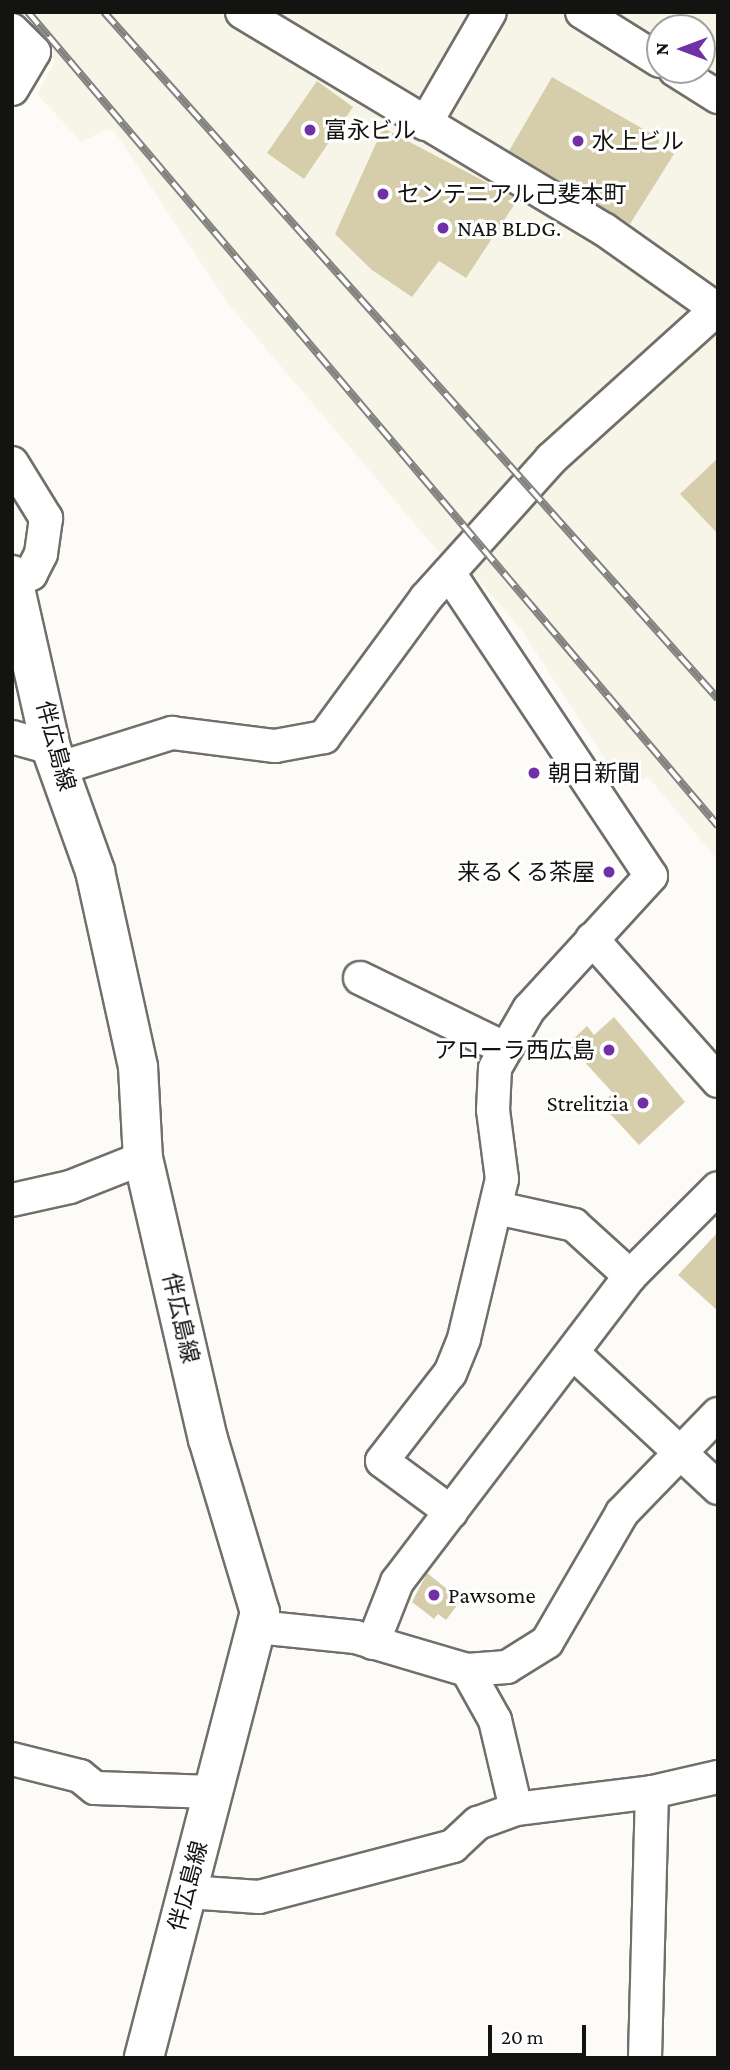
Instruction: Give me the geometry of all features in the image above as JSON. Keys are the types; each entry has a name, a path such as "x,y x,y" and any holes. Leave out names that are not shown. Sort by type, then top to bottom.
{"main road":[{"name":"伴広島線","path":"13,578 54,759 95,871 136,1054 143,1158 208,1439 254,1580 257,1627 144,2058"}],"street":[{"path":"12,737 54,759 172,733 275,746 324,737 449,573 551,459 717,309 605,230 242,12"},
{"path":"425,124 490,12"},
{"path":"582,12 646,52"},
{"path":"12,30 34,52 12,89"},
{"path":"697,84 718,97"},
{"path":"12,463 46,518 41,554 31,574 13,578"},
{"path":"449,573 651,876 529,1009 504,1048 493,1085 502,1179 497,1208 450,1373 382,1461 451,1512"},
{"path":"592,939 718,1080"},
{"path":"360,978 504,1048"},
{"path":"12,1200 70,1187 143,1158"},
{"path":"373,1643 397,1582 630,1276 718,1188"},
{"path":"497,1208 573,1225 630,1276"},
{"path":"573,1354 680,1450 718,1488"},
{"path":"257,1627 308,1629 373,1643 467,1670 507,1667 547,1642 622,1513 680,1450 713,1420"},
{"path":"467,1670 495,1720 516,1809"},
{"path":"12,1759 80,1776 108,1790 213,1792"},
{"path":"188,1892 259,1897 382,1867 453,1846 478,1823 516,1809 652,1793 718,1777"},
{"path":"645,2058 652,1793"}],"shaded area":[{"path":"718,12 718,860 648,777 623,787 521,629 474,575 443,557 229,305 115,132 106,129 82,142 37,94 55,61 12,14"}],"building":[{"path":"552,77 659,138 659,145 674,154 630,224 509,151"},
{"name":"富永ビル","path":"317,81 353,107 304,179 267,153"},
{"path":"383,128 518,199 466,278 439,261 412,297 372,270 335,234"},
{"path":"718,458 718,534 680,494"},
{"path":"614,1017 685,1102 639,1145 601,1104 613,1093 568,1044 587,1026 594,1035"},
{"path":"718,1232 718,1311 678,1275"},
{"name":"Pawsome","path":"427,1573 461,1600 446,1620 438,1614 434,1619 412,1602"}],"railway":[{"path":"28,12 718,826"},
{"path":"104,12 718,699"}],"place":[{"name":"富永ビル","path":"310,130"},
{"name":"水上ビル","path":"578,141"},
{"name":"センテニアル己斐本町","path":"383,194"},
{"name":"NAB BLDG.","path":"443,228"},
{"name":"朝日新聞","path":"534,773"},
{"name":"来るくる茶屋","path":"609,872"},
{"name":"アローラ西広島","path":"609,1050"},
{"name":"Strelitzia","path":"643,1103"},
{"name":"Pawsome","path":"434,1595"}]}
